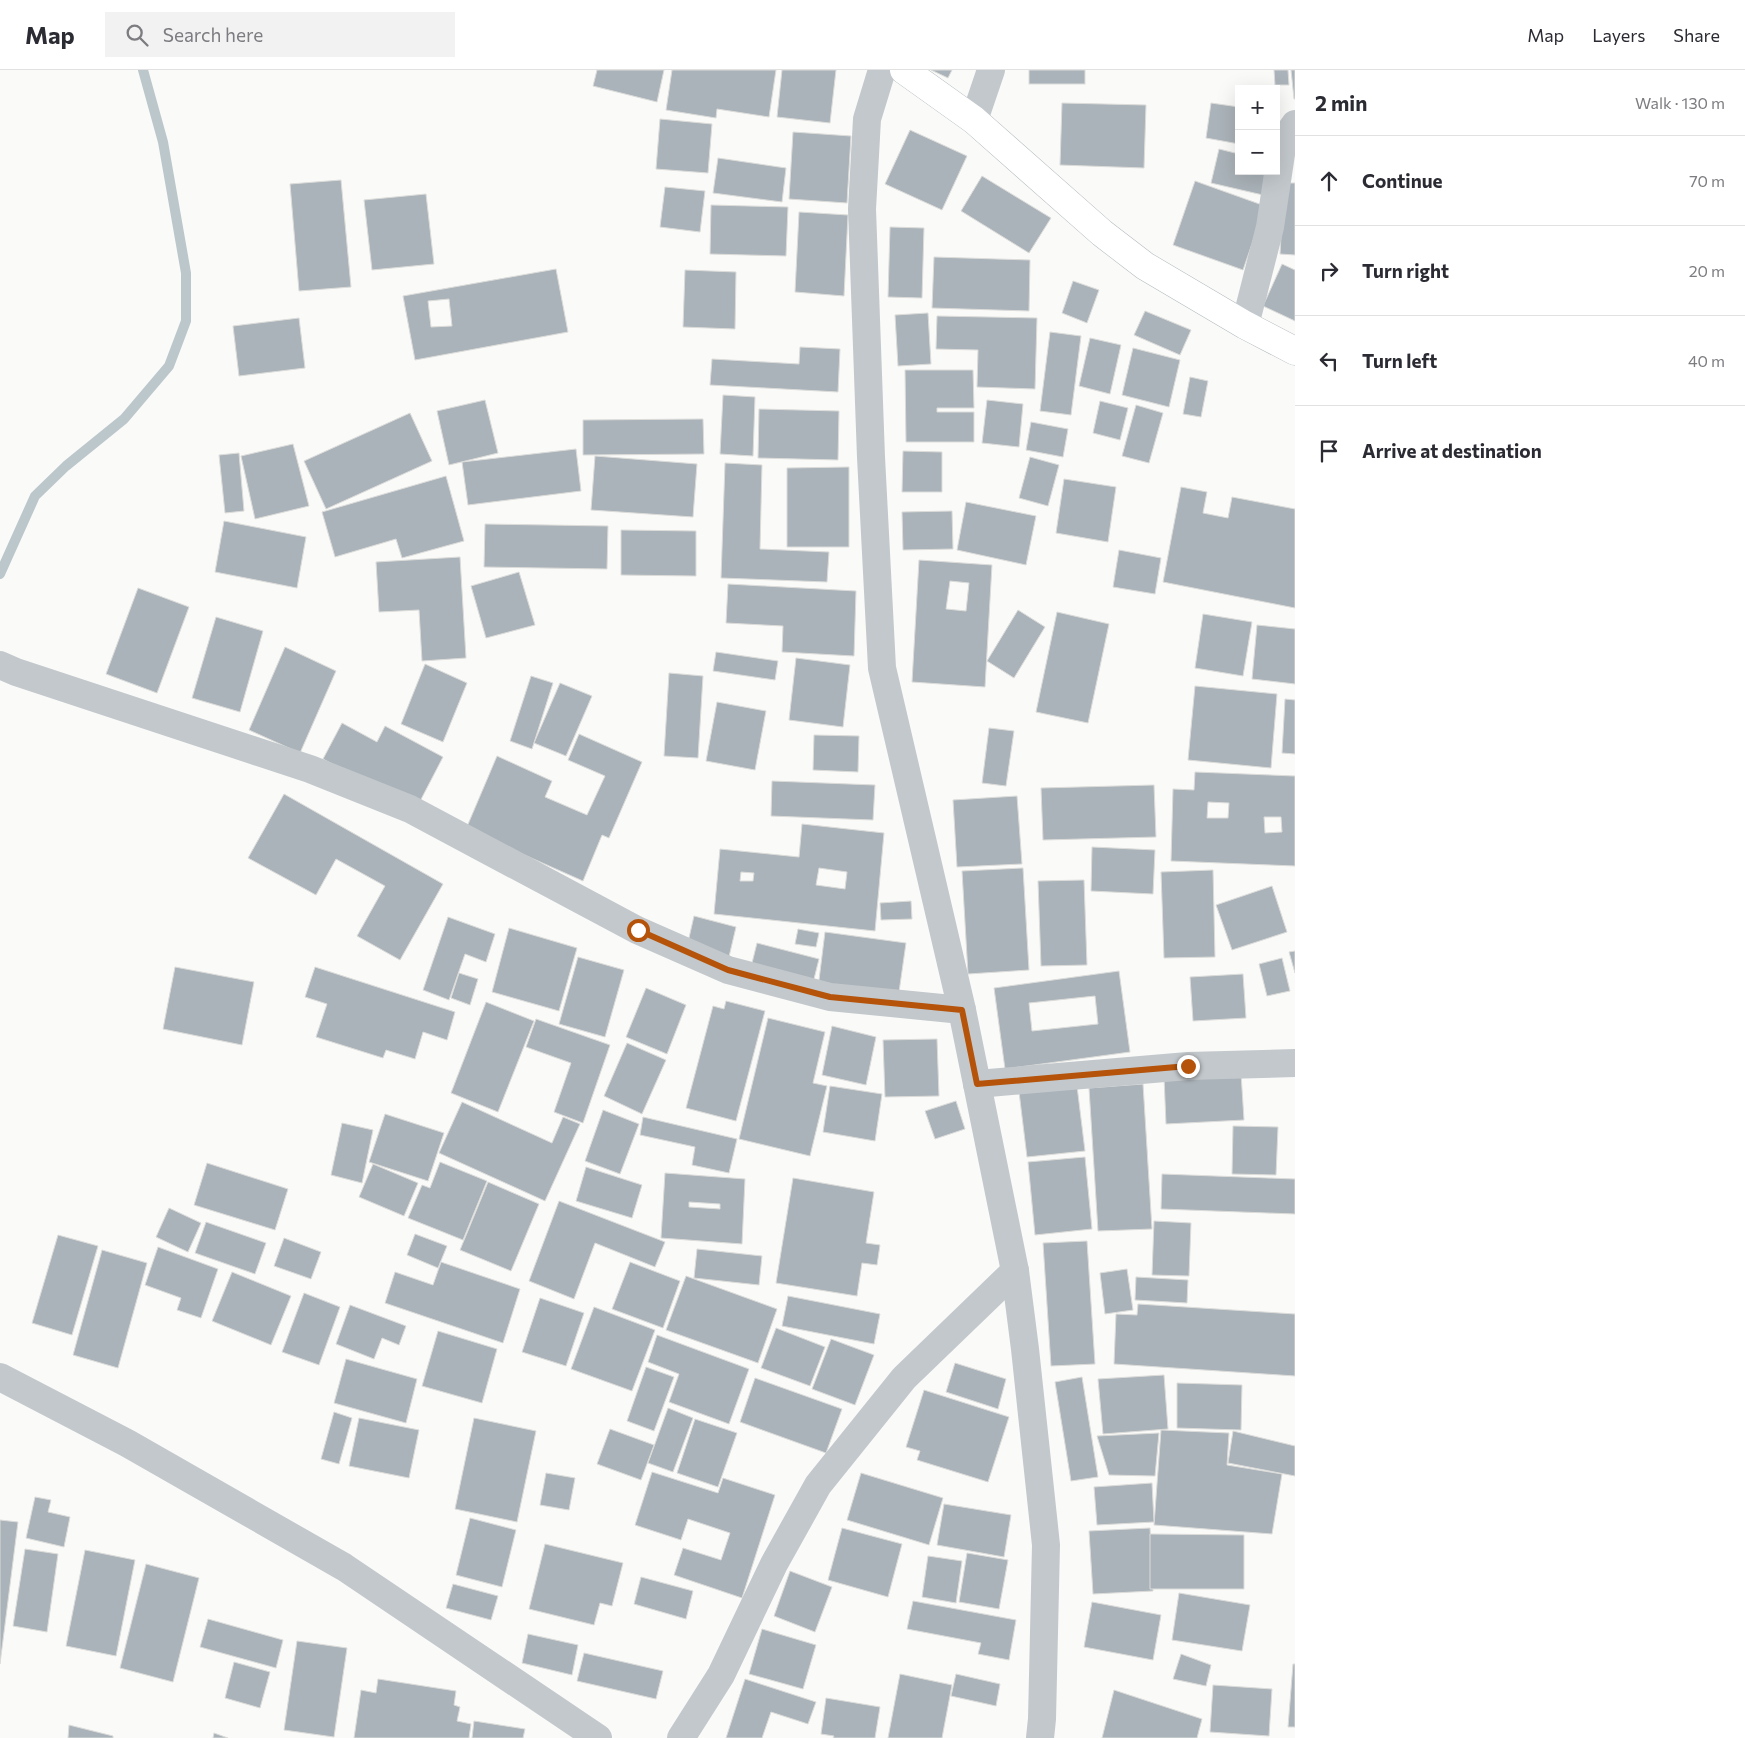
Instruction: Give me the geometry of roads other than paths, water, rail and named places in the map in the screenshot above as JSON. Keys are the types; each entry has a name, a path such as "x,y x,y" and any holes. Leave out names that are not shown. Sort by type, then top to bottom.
{"main road":[{"path":"904,70 974,120 1102,234 1145,266 1245,326 1295,351"}],"street":[{"path":"882,70 867,120 862,209 870,457 882,668 962,1010 1015,1271 1046,1545 1040,1738"},
{"path":"974,120 991,70"},
{"path":"1245,326 1270,227 1283,141 1295,124"},
{"path":"8,669 310,770 410,809 638,930 728,970 830,997 962,1010"},
{"path":"977,1084 1188,1066 1295,1063"},
{"path":"681,1738 721,1675 774,1564 818,1485 904,1378 1015,1271"},
{"path":"0,1377 127,1443 344,1567 598,1738"}],"waterway":[{"path":"0,574 35,496 66,466 124,419 169,366 186,321 186,273 163,142 143,70"}]}
